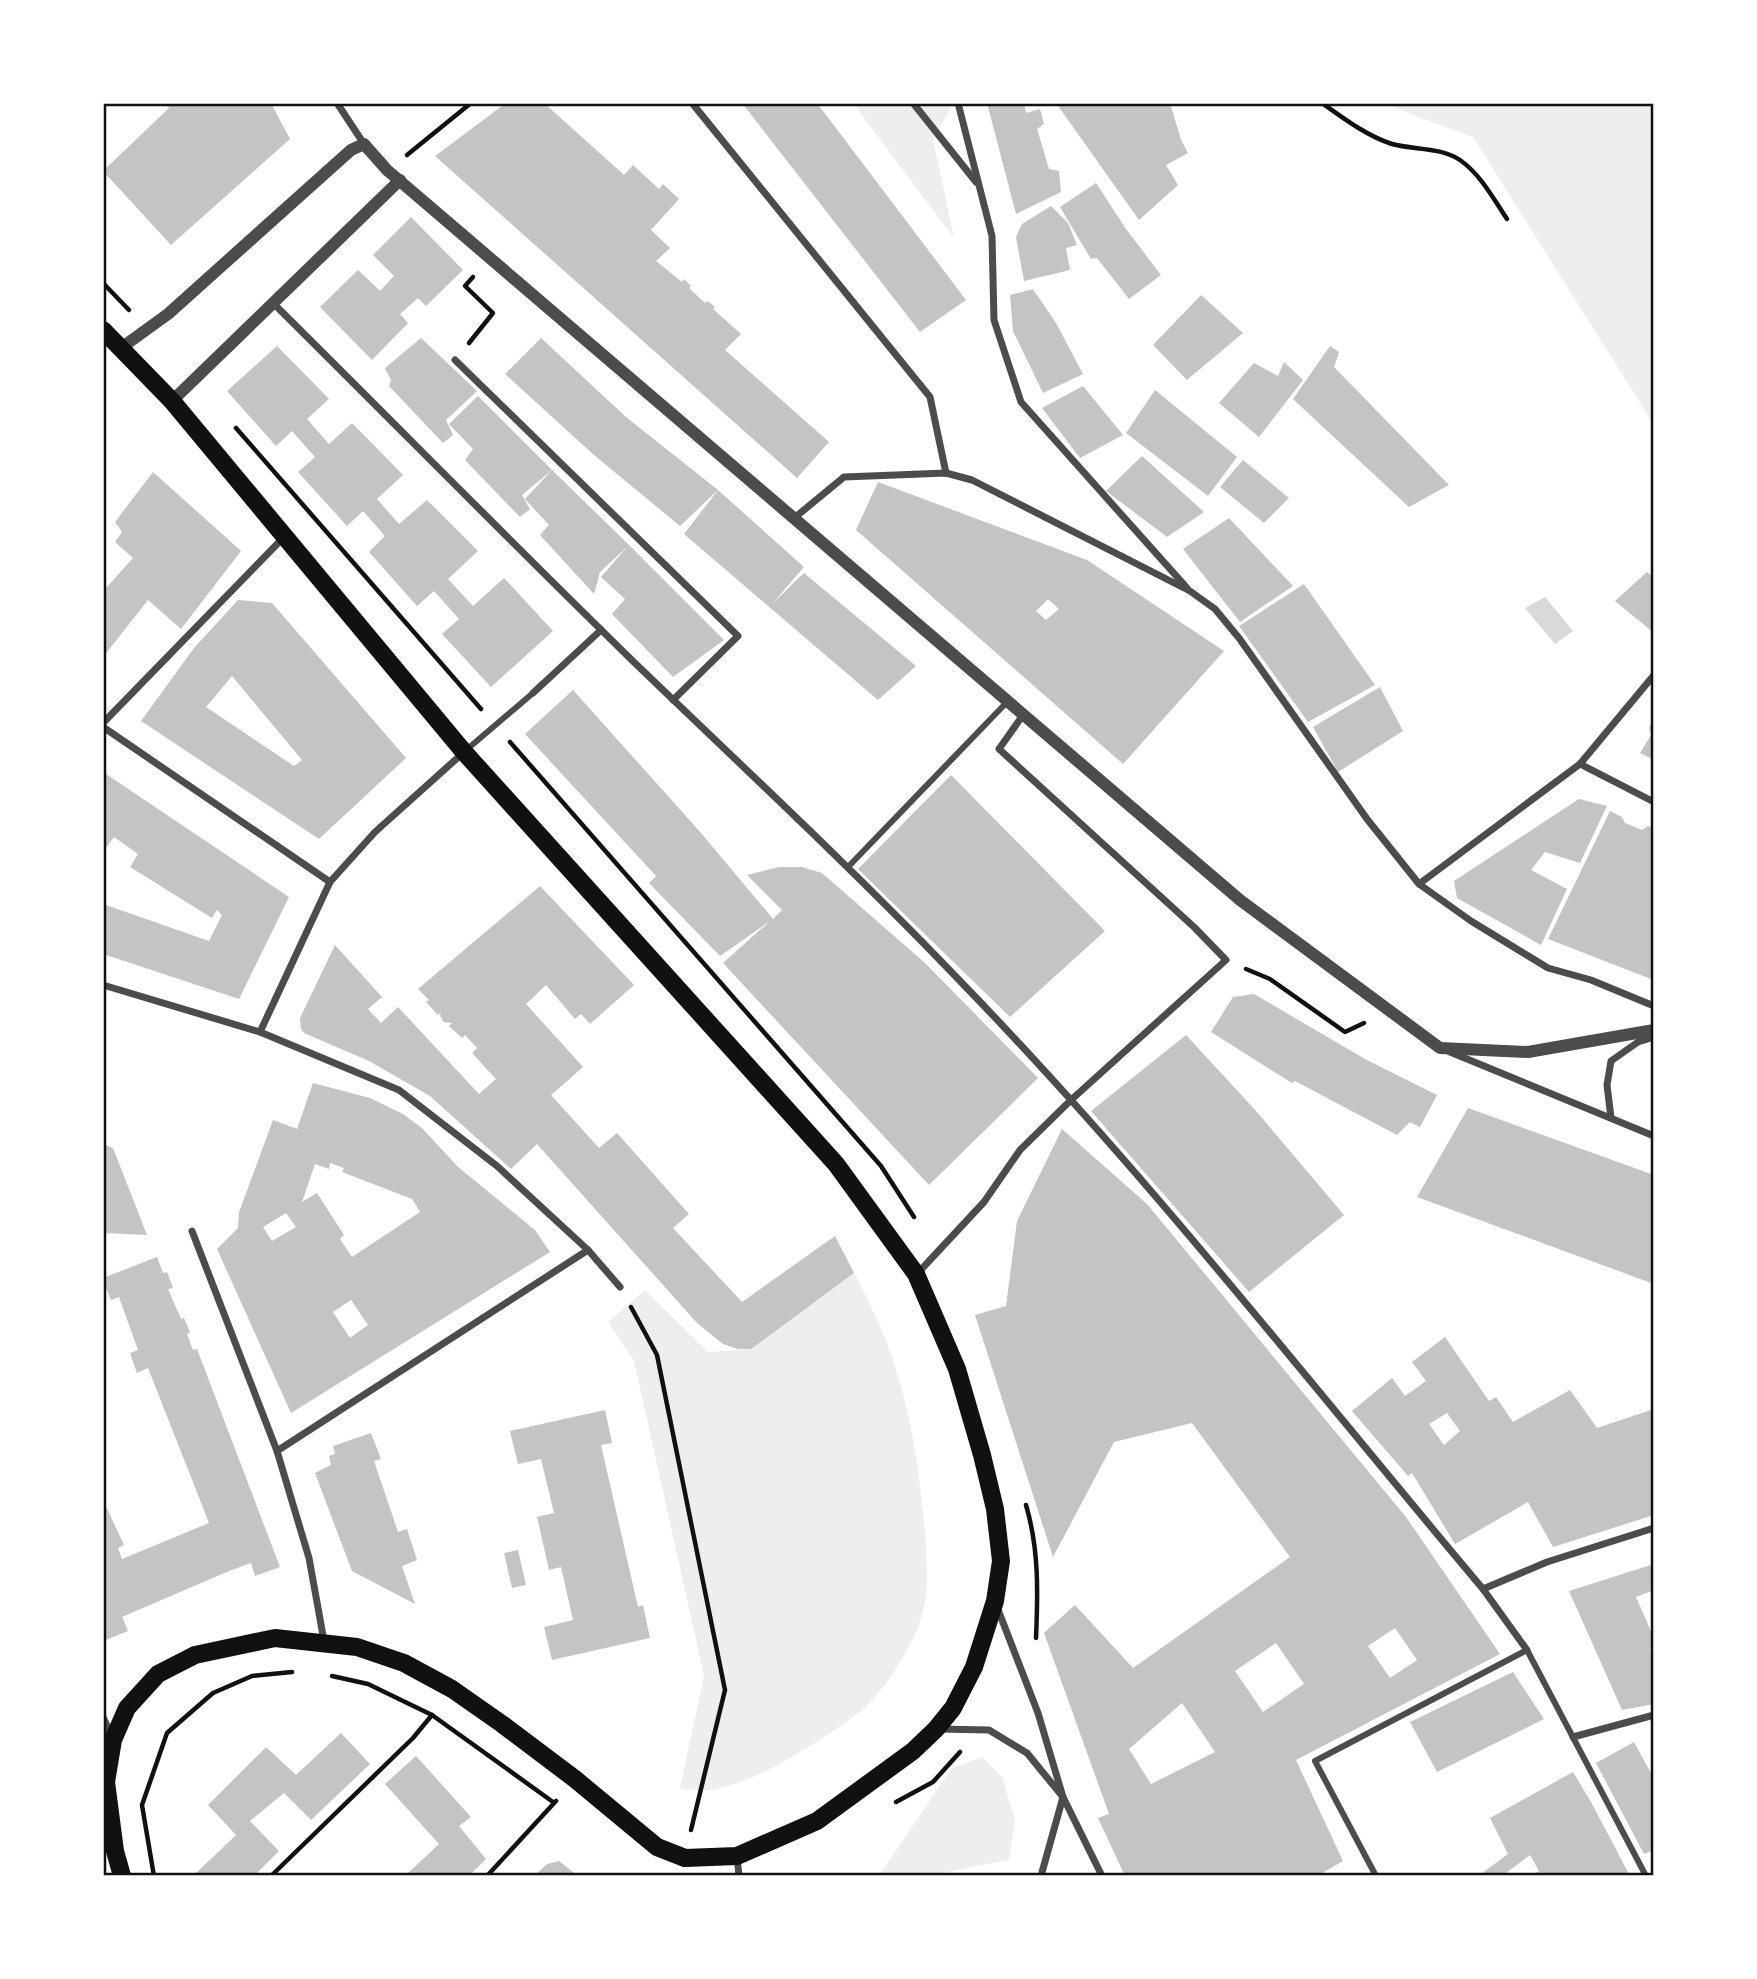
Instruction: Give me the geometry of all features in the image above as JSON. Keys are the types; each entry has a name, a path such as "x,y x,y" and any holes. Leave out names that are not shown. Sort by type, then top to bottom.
{"main road":[{"path":"103,330 172,401 464,752 836,1164 916,1274 957,1369 995,1509 1001,1561 995,1601 974,1667 953,1707 936,1729 902,1759 817,1821 737,1856 685,1858 657,1847 575,1779 452,1689 404,1664 358,1647 275,1638 195,1656 158,1674 127,1708 113,1741 106,1782 115,1851 122,1876"}],"street":[{"path":"337,103 364,144 387,170 1240,900 1440,1048 1654,1136"},
{"path":"692,103 930,397 946,473"},
{"path":"913,103 979,185"},
{"path":"958,103 992,236 994,320 1021,402 1190,592"},
{"path":"121,348 168,314 351,150 364,144"},
{"path":"172,401 400,180"},
{"path":"273,303 601,630 848,867 963,984 1180,1223 1483,1589 1527,1650 1646,1876"},
{"path":"455,360 738,636 673,700"},
{"path":"793,519 844,477 946,473 971,480 1190,592 1215,609 1239,638 1367,819 1419,884 1471,921 1548,968 1591,980 1654,1006"},
{"path":"284,537 103,725 330,882"},
{"path":"260,1032 330,882 374,832 601,630"},
{"path":"1419,884 1580,764 1654,675"},
{"path":"848,867 1008,701"},
{"path":"916,1274 984,1202 1020,1150 1071,1100 1226,960 1194,927 999,749 1023,715"},
{"path":"1580,764 1654,802"},
{"path":"103,985 260,1032 399,1090 497,1166 588,1250 620,1287"},
{"path":"1440,1048 1528,1052 1654,1030"},
{"path":"1611,1118 1607,1085 1611,1061 1638,1042 1654,1037"},
{"path":"192,1231 277,1451 309,1558 324,1642"},
{"path":"277,1451 588,1250"},
{"path":"1483,1589 1547,1562 1654,1528"},
{"path":"995,1601 1038,1713 1063,1797 1102,1876"},
{"path":"1376,1876 1315,1761 1527,1650"},
{"path":"1573,1737 1654,1715"},
{"path":"103,1717 113,1741"},
{"path":"936,1729 989,1730 1027,1753 1063,1797"},
{"path":"1041,1876 1063,1797"},
{"path":"737,1856 739,1876"}],"path":[{"path":"387,170 471,103"},
{"path":"1322,103 1347,121 1391,144 1430,150 1458,159 1482,180 1507,219"},
{"path":"103,283 146,330"},
{"path":"455,360 493,313 469,289"},
{"path":"230,421 881,1166 937,1252"},
{"path":"1226,960 1270,979 1345,1032 1391,1012"},
{"path":"620,1287 657,1355 725,1690 685,1858"},
{"path":"1023,1494 1034,1534 1038,1582 1035,1658 1026,1682"},
{"path":"154,1876 142,1805 167,1733 213,1693 252,1676 303,1670"},
{"path":"329,1676 368,1684 432,1715 554,1803"},
{"path":"888,1807 933,1782 982,1730"},
{"path":"271,1876 413,1738"},
{"path":"487,1876 538,1823"}],"shaded area":[{"path":"853,103 954,103 933,139 954,238"},
{"path":"1381,103 1654,103 1654,425 1473,137"},
{"path":"1545,597 1573,631 1555,644 1525,608"},
{"path":"854,1273 890,1350 911,1428 927,1557 925,1603 918,1627 894,1672 878,1693 862,1710 818,1741 765,1772 735,1784 707,1790 680,1789 704,1676 634,1361 608,1322 645,1290 708,1352 751,1349"},
{"path":"982,1757 1002,1777 1015,1820 1009,1860 926,1876 879,1876 951,1769"}],"building":[{"path":"165,103 271,103 290,139 171,245 103,171 169,108"},
{"path":"506,103 544,103 624,175 633,165 659,189 663,184 679,199 651,230 670,248 656,261 682,282 684,279 691,286 689,288 705,303 708,301 715,307 713,309 741,334 725,350 829,442 797,478 435,156"},
{"path":"742,103 817,103 966,300 920,332"},
{"path":"987,103 1024,103 1026,113 1040,109 1044,124 1037,129 1049,169 1059,171 1061,192 1016,214"},
{"path":"1056,103 1170,103 1181,140 1188,153 1166,165 1178,185 1139,220"},
{"path":"1096,183 1161,275 1129,299 1097,258 1091,259 1060,207"},
{"path":"1051,206 1068,223 1077,245 1066,248 1070,270 1024,281 1016,237 1022,224"},
{"path":"411,217 463,270 426,306 418,298 400,314 408,323 372,360 320,307 358,270 380,291 394,276 373,255"},
{"path":"1033,289 1056,323 1083,374 1043,393 1013,331 1010,295"},
{"path":"1201,295 1243,333 1187,380 1153,345"},
{"path":"421,338 477,391 446,420 453,435 443,443 389,386 391,380 385,368"},
{"path":"541,338 626,417 718,490 680,526 594,455 505,374"},
{"path":"277,346 329,399 307,419 329,444 352,423 403,475 377,499 399,524 427,500 478,551 448,579 473,606 504,578 553,631 491,687 442,634 459,619 434,591 417,606 369,552 385,536 363,511 347,526 298,472 315,457 292,431 276,446 227,391"},
{"path":"1330,346 1339,352 1334,367 1449,485 1409,507 1293,399"},
{"path":"1284,362 1303,380 1259,437 1219,403 1254,363 1278,376"},
{"path":"1083,386 1123,435 1080,458 1042,408"},
{"path":"1155,390 1237,457 1208,496 1126,433"},
{"path":"478,396 552,470 522,495 530,509 520,517 465,460 473,449 449,424"},
{"path":"1142,456 1204,512 1167,537 1106,491"},
{"path":"1243,460 1289,498 1264,523 1220,487"},
{"path":"552,470 724,640 673,677 612,614 625,599 601,577 627,547 600,572 594,594 540,535 549,525 525,499"},
{"path":"153,472 241,551 181,629 148,600 103,657 103,586 106,588 133,558 115,542 122,532 115,522"},
{"path":"878,482 1087,560 1224,651 1123,764 856,530","holes":["1048,599 1059,609 1046,620 1036,611"]},
{"path":"718,490 804,567 772,604 804,573 916,666 878,700 684,534"},
{"path":"1229,518 1293,586 1240,622 1183,549"},
{"path":"1647,572 1654,578 1654,633 1615,601"},
{"path":"1304,584 1375,685 1308,722 1239,626"},
{"path":"238,600 272,603 406,758 319,839 141,721 194,648","holes":["232,676 302,760 294,766 206,707"]},
{"path":"1380,687 1403,731 1338,772 1313,727"},
{"path":"573,690 701,833 773,919 782,910 747,875 779,867 802,867 822,873 925,963 1038,1078 929,1185 723,963 770,921 720,956 649,883 656,876 525,734"},
{"path":"1654,717 1654,760 1640,753 1651,735 1649,728"},
{"path":"103,772 289,897 239,999 103,954 103,904 209,941 222,915 217,910 212,918 130,867 138,854 114,837 103,852"},
{"path":"951,775 1105,931 1010,1017 858,869"},
{"path":"1579,799 1607,806 1580,863 1545,852 1531,870 1567,889 1541,945 1457,898 1454,881"},
{"path":"1610,811 1622,817 1625,823 1642,830 1648,826 1654,829 1654,975 1651,979 1548,939"},
{"path":"540,886 634,985 590,1024 581,1014 575,1019 546,985 526,1004 583,1067 551,1095 599,1148 617,1133 689,1214 673,1228 742,1302 835,1236 854,1273 751,1349 738,1349 723,1344 697,1323 537,1144 511,1169 430,1096 369,1061 304,1033 301,1029 300,1018 335,945 382,997 368,1009 381,1023 398,1007 479,1094 496,1079 472,1053 477,1048 465,1035 462,1038 449,1026 452,1023 444,1022 440,1016 441,1012 438,1015 418,989"},
{"path":"1254,994 1365,1059 1437,1095 1420,1127 1410,1122 1397,1135 1295,1081 1292,1083 1211,1032 1233,997"},
{"path":"1186,1035 1257,1112 1344,1215 1249,1292 1091,1111"},
{"path":"313,1083 370,1098 403,1114 423,1129 458,1167 535,1230 550,1252 291,1413 217,1249 238,1228 239,1212 273,1120 297,1129","holes":["330,1163 344,1168 342,1172 412,1199 420,1212 352,1257 340,1239 344,1235 317,1193 302,1202 315,1164 329,1169","286,1213 296,1227 272,1241 263,1227","351,1300 368,1325 350,1338 333,1312"]},
{"path":"1468,1108 1654,1175 1654,1284 1417,1197"},
{"path":"1062,1129 1147,1204 1406,1517 1500,1654 1296,1760 1343,1861 1317,1876 1125,1876 1098,1818 1109,1814 1044,1633 1075,1605 1133,1668 1290,1557 1192,1423 1114,1442 1053,1557 975,1315 1006,1306 1017,1221","holes":["1395,1628 1417,1660 1390,1678 1368,1646","1276,1643 1304,1684 1263,1712 1235,1671","1182,1703 1215,1752 1151,1784 1129,1749"]},
{"path":"103,1144 113,1148 147,1235 103,1233"},
{"path":"157,1257 163,1273 167,1272 173,1288 168,1289 190,1332 187,1334 193,1350 197,1349 280,1567 255,1576 251,1563 229,1571 122,1617 128,1631 103,1641 103,1500 124,1545 118,1548 122,1559 209,1523 148,1368 137,1373 130,1353 138,1350 119,1297 111,1300 103,1281 103,1278"},
{"path":"1445,1337 1489,1401 1496,1397 1513,1422 1570,1390 1597,1428 1654,1409 1654,1515 1553,1547 1528,1502 1455,1544 1412,1473 1408,1476 1352,1411 1392,1378 1405,1396 1426,1381 1412,1362","holes":["1447,1413 1460,1431 1444,1445 1429,1424"]},
{"path":"605,1410 612,1443 601,1445 638,1607 643,1605 650,1638 552,1660 544,1627 573,1620 561,1567 549,1570 537,1517 554,1513 541,1459 518,1464 510,1431"},
{"path":"371,1433 381,1459 374,1461 398,1532 407,1529 417,1560 402,1566 415,1604 352,1571 315,1473 331,1465 329,1456 335,1454 333,1446"},
{"path":"518,1550 526,1585 512,1588 504,1553"},
{"path":"1654,1564 1654,1590 1636,1597 1654,1638 1654,1647 1650,1649 1654,1661 1654,1704 1622,1710 1569,1591"},
{"path":"1513,1672 1544,1719 1437,1772 1410,1722"},
{"path":"341,1733 370,1764 311,1820 284,1793 250,1821 279,1851 254,1876 193,1876 236,1835 208,1805 266,1747 296,1775"},
{"path":"1634,1742 1654,1779 1654,1850 1644,1854 1596,1763"},
{"path":"416,1756 471,1817 459,1826 486,1859 469,1876 405,1876 439,1844 385,1784"},
{"path":"1573,1772 1630,1876 1531,1876 1539,1871 1530,1855 1502,1876 1478,1876 1508,1854 1490,1818"},
{"path":"559,1861 578,1876 534,1876 547,1864"}]}
